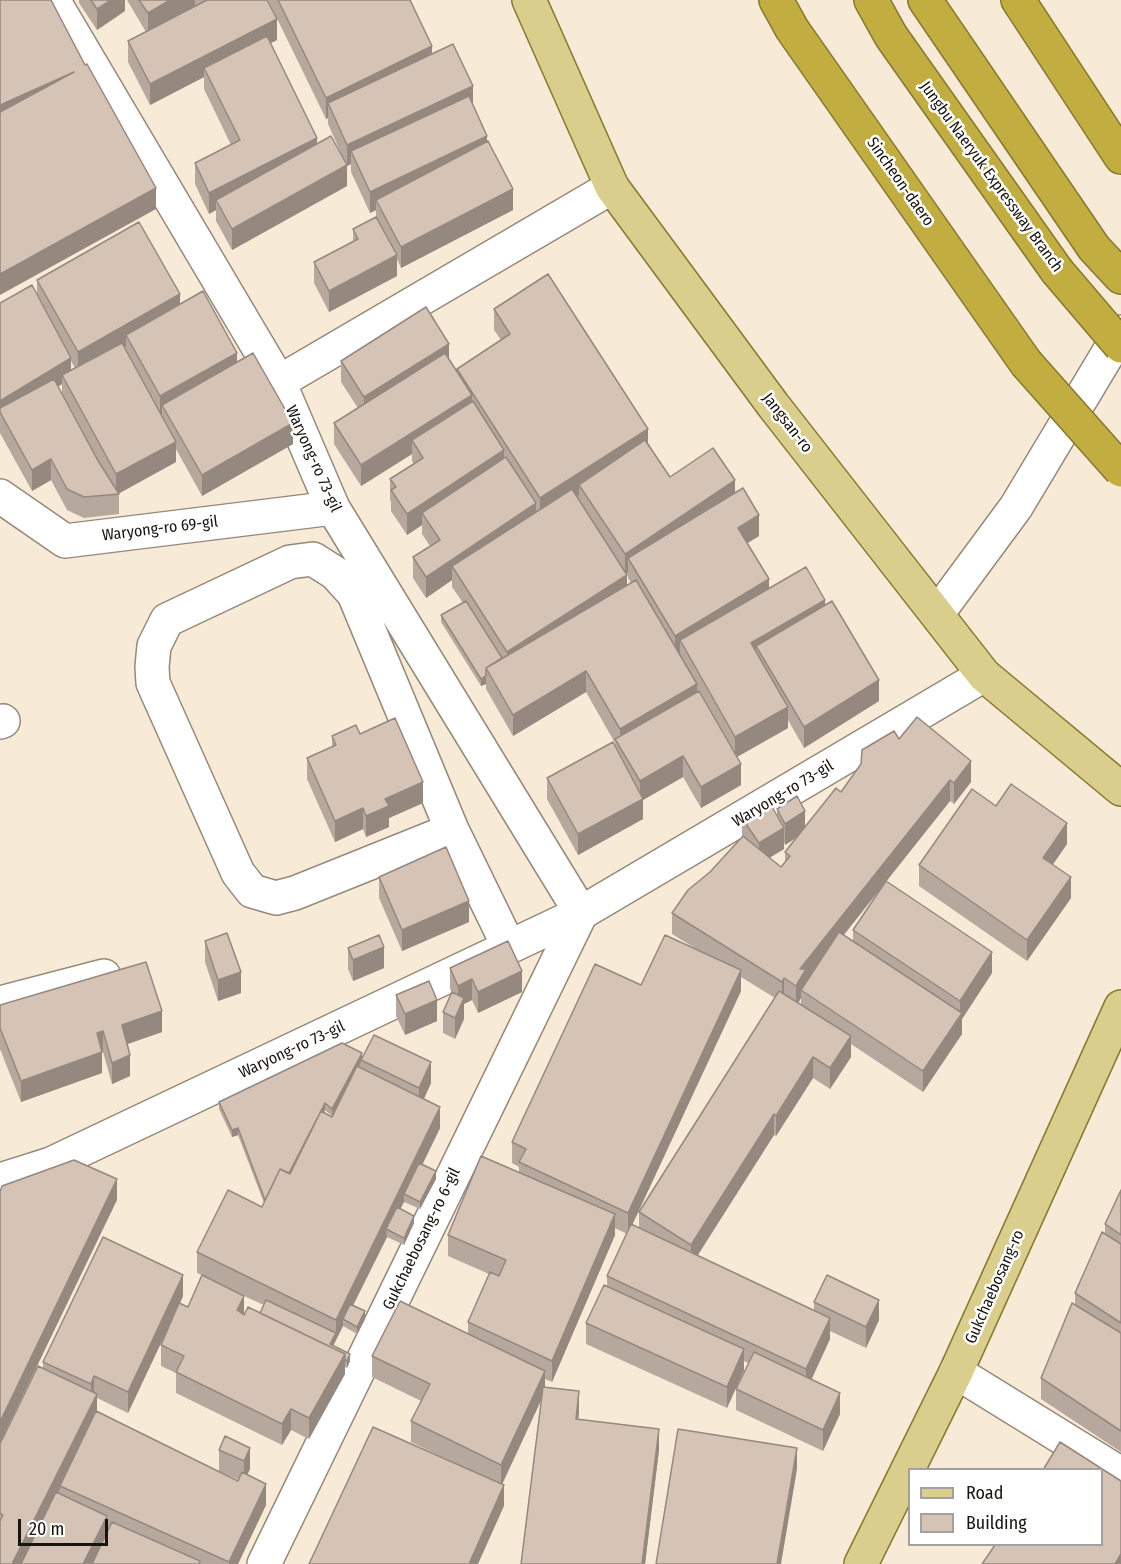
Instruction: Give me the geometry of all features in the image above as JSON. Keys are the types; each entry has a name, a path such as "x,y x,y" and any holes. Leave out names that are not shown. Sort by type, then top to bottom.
{"highway":[{"name":"Sincheon-daero","path":"776,0 792,29 1026,363 1121,470"},
{"name":"Jungbu Naeryuk Expressway Branch","path":"871,0 891,36 1057,271 1121,346"},
{"path":"925,0 1094,248 1121,277"},
{"path":"1018,0 1121,157"}],"main road":[{"name":"Jangsan-ro","path":"529,0 612,187 773,405 984,675 1121,789"},
{"name":"Gukchaebosang-ro","path":"908,1468 956,1372 1121,1007"},
{"name":"Gukchaebosang-ro","path":"861,1564 908,1469"}],"street":[{"name":"Waryong-ro 73-gil","path":"53,0 279,382 333,508 581,913"},
{"path":"279,382 612,187"},
{"path":"937,614 1016,507 1121,332"},
{"name":"Waryong-ro 69-gil","path":"0,496 64,541 333,508"},
{"path":"452,830 295,893 276,898 252,891 238,873 153,683 154,646 167,620 290,562 313,559 335,573 354,594 452,830 509,947"},
{"name":"Waryong-ro 73-gil","path":"0,1179 51,1164 581,913 984,675"},
{"name":"Gukchaebosang-ro 6-gil","path":"264,1564 581,913"},
{"path":"0,1003 126,970"},
{"path":"956,1372 1121,1474"}],"building":[{"path":"0,0 51,0 85,65 87,64 156,188 0,274 0,112 74,72 0,105"},
{"path":"91,0 111,0 97,9"},
{"path":"139,0 170,0 148,13"},
{"path":"207,0 267,0 277,19 150,84 128,41"},
{"path":"278,0 410,0 432,46 326,98"},
{"path":"267,36 317,138 209,193 195,163 240,140 204,68"},
{"path":"453,44 473,86 347,145 328,103"},
{"path":"469,96 487,136 370,192 351,151"},
{"path":"331,136 347,165 232,229 216,200"},
{"path":"488,141 513,189 401,247 376,200"},
{"path":"376,217 397,255 329,291 314,262 358,239 353,229"},
{"path":"139,222 180,294 78,352 37,280"},
{"path":"548,274 648,429 540,498 457,369 510,334 494,309"},
{"path":"32,285 71,358 0,401 0,303"},
{"path":"203,291 237,353 160,396 126,335"},
{"path":"426,307 449,344 364,397 341,361"},
{"path":"122,343 176,442 116,474 62,375"},
{"path":"253,353 293,423 202,475 162,405"},
{"path":"445,353 472,395 361,465 334,423"},
{"path":"54,379 97,459 119,494 84,497 67,489 51,459 32,470 0,412 0,408"},
{"path":"473,401 504,450 407,514 391,490 396,487 390,479 423,458 412,440"},
{"path":"645,440 670,477 713,448 735,480 625,554 579,485"},
{"path":"506,457 536,503 426,577 413,557 440,540 422,513"},
{"path":"743,488 759,515 738,528 769,579 675,636 628,558"},
{"path":"572,489 627,575 507,652 452,566"},
{"path":"806,567 825,600 751,643 788,707 735,737 680,640"},
{"path":"636,580 697,684 620,729 586,671 513,715 486,668"},
{"path":"466,601 502,658 486,668 486,676 481,679 441,615"},
{"path":"832,601 879,680 804,727 756,646"},
{"path":"699,691 741,764 701,787 683,756 640,781 615,739"},
{"path":"917,717 971,761 954,783 950,780 800,969 806,969 796,986 784,978 782,982 672,913 688,890 710,872 743,836 781,867 790,856 785,852 836,788 841,792 861,764 862,750 894,731 899,739"},
{"path":"395,718 423,782 385,799 389,806 366,816 363,808 335,821 307,758 336,745 332,736 356,725 360,734"},
{"path":"613,742 643,799 578,834 547,778"},
{"path":"1011,784 1067,823 1043,858 1071,877 1027,940 919,865 972,789 996,806"},
{"path":"797,796 805,811 785,824 777,809"},
{"path":"770,803 784,828 759,843 742,818"},
{"path":"446,847 469,901 402,930 379,877"},
{"path":"886,881 992,952 960,1001 853,930"},
{"path":"839,932 962,1013 923,1071 801,990"},
{"path":"227,933 241,972 218,980 205,941"},
{"path":"379,935 384,947 353,960 348,948"},
{"path":"665,935 741,970 628,1213 519,1162 526,1149 512,1142 595,964 641,985"},
{"path":"508,941 522,971 478,992 472,979 458,986 450,968"},
{"path":"146,962 162,1011 122,1025 130,1055 112,1063 103,1031 97,1033 102,1052 21,1081 0,1028 0,1005"},
{"path":"429,981 437,1000 405,1014 396,995"},
{"path":"779,991 851,1036 830,1068 813,1057 691,1245 639,1212"},
{"path":"452,992 464,998 455,1018 443,1012"},
{"path":"374,1035 431,1062 419,1088 361,1060"},
{"path":"342,1043 362,1053 332,1109 325,1103 289,1173 280,1169 265,1200 238,1128 232,1130 219,1102"},
{"path":"357,1066 440,1107 336,1320 197,1252 228,1190 262,1207 280,1169 290,1174 321,1111 332,1117"},
{"path":"481,1156 615,1214 552,1361 468,1322 490,1272 499,1276 506,1260 448,1235"},
{"path":"74,1160 117,1179 0,1422 0,1192 2,1186"},
{"path":"419,1163 436,1171 420,1202 404,1194"},
{"path":"1121,1190 1121,1235 1105,1224"},
{"path":"397,1207 414,1216 404,1238 386,1229"},
{"path":"631,1224 830,1318 806,1369 607,1276"},
{"path":"1102,1232 1121,1244 1121,1323 1075,1293"},
{"path":"103,1237 183,1275 128,1392 94,1376 91,1384 43,1362"},
{"path":"202,1275 244,1296 237,1310 244,1315 248,1307 345,1354 309,1418 291,1409 282,1424 176,1372 184,1356 161,1345 179,1303 188,1307"},
{"path":"827,1275 879,1300 866,1327 814,1302"},
{"path":"604,1285 744,1349 727,1387 586,1323"},
{"path":"266,1300 336,1333 330,1344 350,1354 347,1361 345,1354 260,1313"},
{"path":"400,1301 545,1371 501,1465 411,1421 430,1384 372,1356"},
{"path":"1072,1303 1121,1333 1121,1431 1041,1378"},
{"path":"350,1304 365,1311 357,1327 343,1319"},
{"path":"754,1352 840,1393 823,1430 736,1389"},
{"path":"38,1366 97,1394 12,1564 0,1564 0,1521 3,1515 0,1513 0,1444"},
{"path":"543,1387 579,1391 576,1419 659,1429 642,1564 521,1564"},
{"path":"96,1411 238,1481 242,1472 266,1484 229,1562 60,1486"},
{"path":"373,1427 504,1485 469,1564 309,1564"},
{"path":"678,1429 797,1448 777,1564 656,1564"},
{"path":"225,1436 250,1448 244,1461 219,1450"},
{"path":"1060,1442 1101,1468 1044,1468"},
{"path":"1103,1469 1121,1481 1121,1554 1115,1564 982,1564 994,1546 1103,1546"},
{"path":"56,1492 107,1516 83,1564 21,1564"},
{"path":"112,1522 200,1561 199,1564 92,1564"}]}
